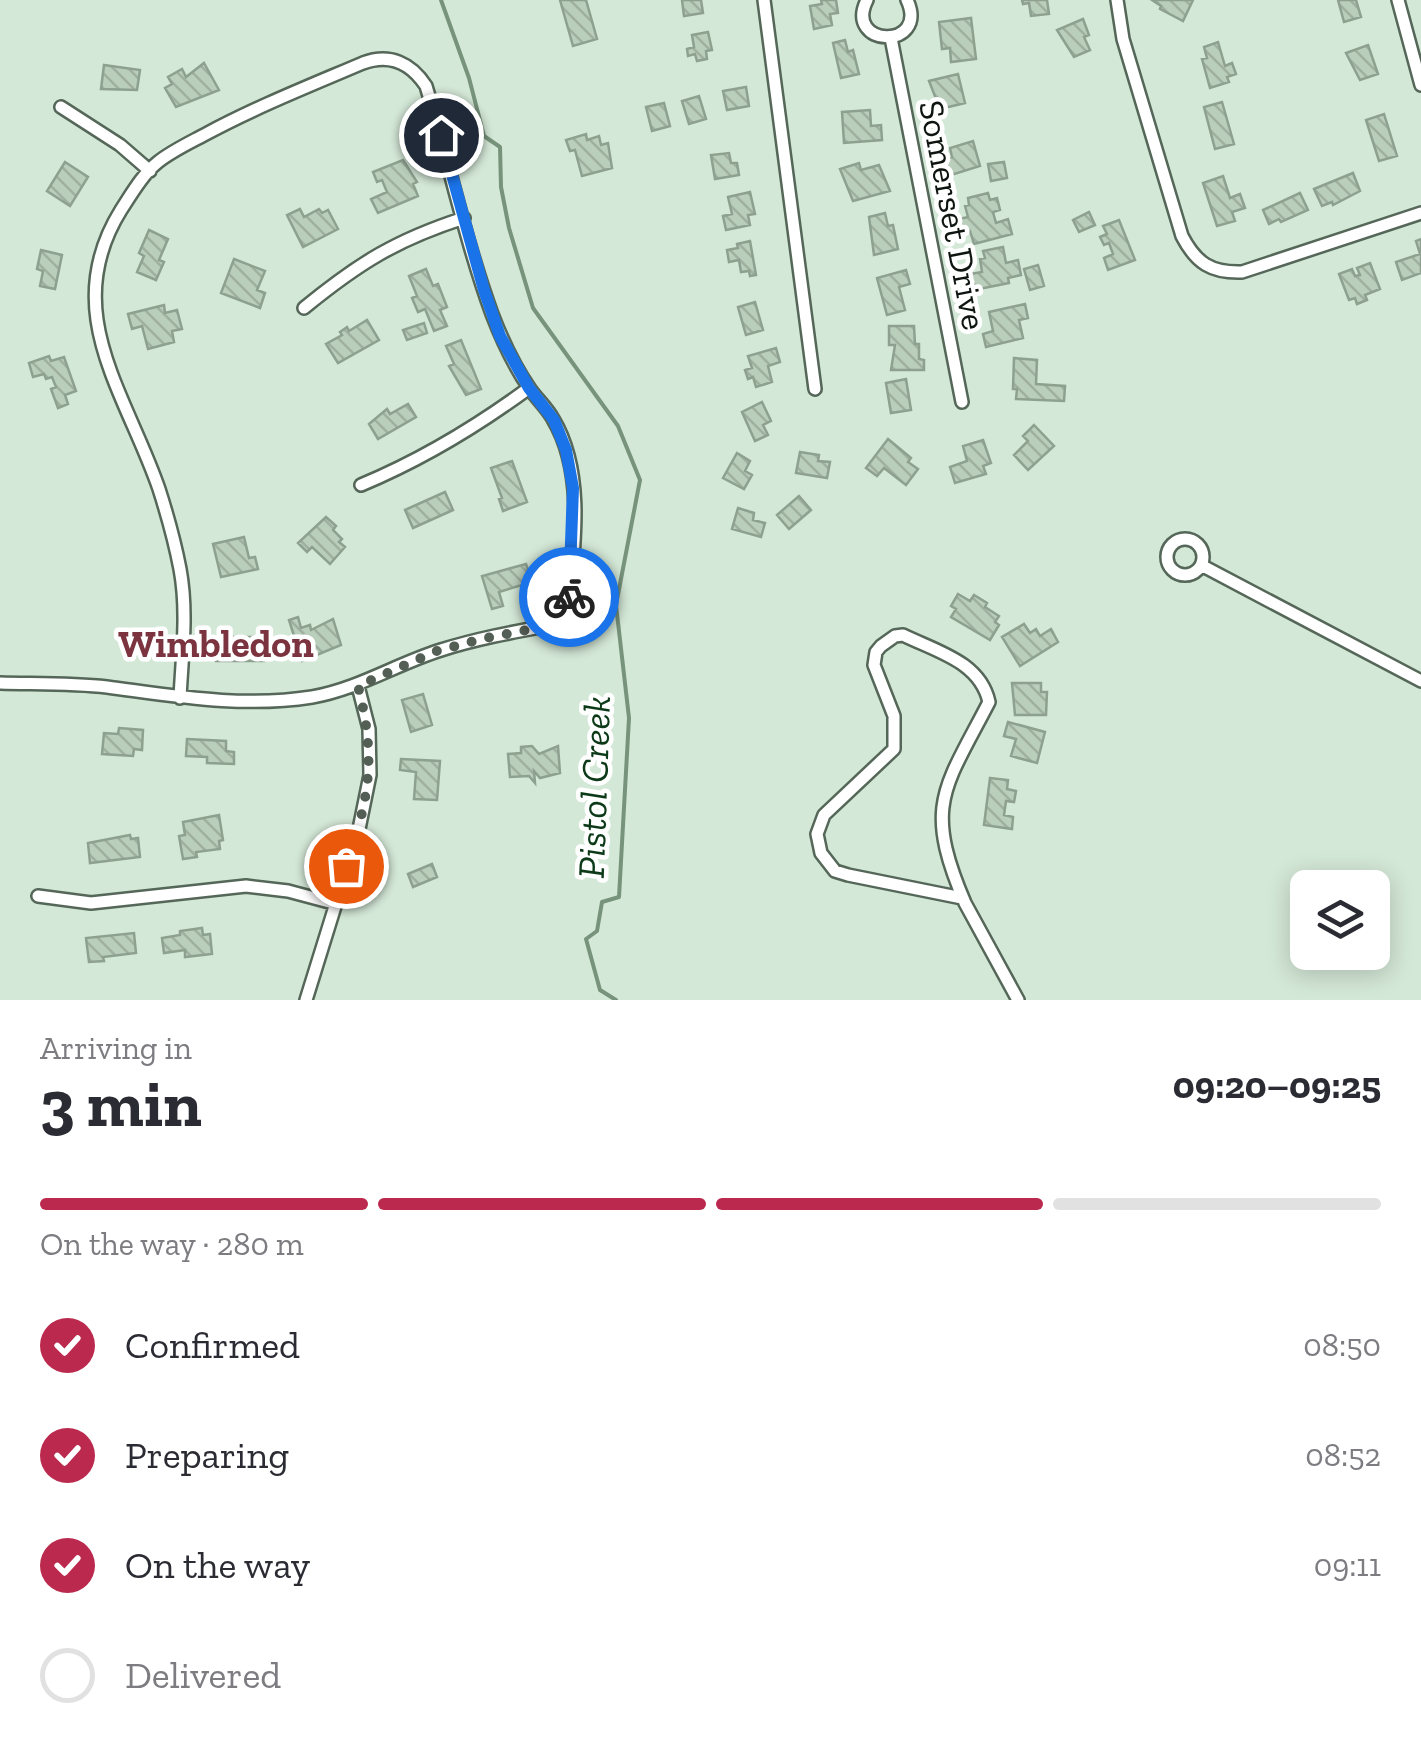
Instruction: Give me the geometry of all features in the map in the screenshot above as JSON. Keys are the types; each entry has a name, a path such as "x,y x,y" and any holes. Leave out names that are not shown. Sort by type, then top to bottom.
{"street":[{"path":"764,0 814,389"},
{"name":"Somerset Drive","path":"867,0 863,18 868,29 891,38 962,402"},
{"path":"891,38 903,33 910,22 912,9 907,0"},
{"path":"1116,0 1123,39 1182,236 1192,254 1206,267 1222,273 1242,272 1421,213"},
{"path":"1398,0 1421,85"},
{"path":"0,683 102,687 180,698 269,702 358,686 437,651 567,622 573,488 566,450 554,420 529,388 500,336 426,86 416,71 394,60 378,58 250,110 181,148 150,171 110,227 100,259 97,333 112,380 158,488 180,570 184,624 180,698"},
{"path":"61,107 120,144 150,171"},
{"path":"304,308 382,250 464,218"},
{"path":"361,485 408,465 529,388"},
{"path":"1201,565 1421,681"},
{"path":"962,898 836,870 822,854 817,840 824,815 894,749 894,716 874,664 876,652 895,636 903,635 972,669 985,684 989,702 942,796 940,826 962,898 1018,1000"},
{"path":"306,1000 359,829 370,775 369,728 358,686"},
{"path":"38,896 91,903 246,886 288,891 333,904"}],"building":[{"path":"560,0 586,0 597,39 573,46"},
{"path":"682,0 701,0 703,13 684,16"},
{"path":"821,0 836,0 838,13 830,14 832,25 814,29 810,6 822,4"},
{"path":"1022,0 1047,0 1049,14 1031,16 1029,3 1023,4"},
{"path":"1152,0 1193,0 1183,21"},
{"path":"1338,0 1356,0 1361,17 1344,22"},
{"path":"971,18 976,59 951,62 950,48 942,49 939,22"},
{"path":"1083,19 1090,50 1074,57 1057,30"},
{"path":"708,32 712,50 706,51 707,59 697,61 695,54 688,56 687,49 694,47 692,35"},
{"path":"845,40 848,52 853,50 859,74 841,78 833,43"},
{"path":"1218,42 1225,66 1232,63 1236,74 1227,77 1229,82 1210,88 1202,59 1207,58 1204,47"},
{"path":"1368,45 1378,74 1360,80 1346,53"},
{"path":"204,63 219,90 176,107 165,88 172,84 168,77 182,69 186,77"},
{"path":"104,65 140,70 137,90 101,89"},
{"path":"958,74 965,103 940,109 929,81"},
{"path":"746,87 749,106 727,110 723,91"},
{"path":"699,96 706,119 689,124 682,101"},
{"path":"1222,102 1234,144 1215,149 1204,107"},
{"path":"664,103 670,126 652,131 646,107"},
{"path":"870,110 871,126 881,125 882,140 844,143 842,112"},
{"path":"1384,114 1397,156 1379,161 1366,120"},
{"path":"586,134 587,140 599,136 601,145 608,143 612,168 582,176 575,150 570,151 566,140"},
{"path":"973,141 980,166 948,176 943,159 952,157 950,148"},
{"path":"729,153 731,163 737,163 739,175 715,179 711,155"},
{"path":"403,160 417,182 413,184 418,196 378,213 371,199 387,192 373,172"},
{"path":"65,162 88,177 70,206 47,191"},
{"path":"1004,162 1007,178 991,181 988,164"},
{"path":"859,163 861,170 879,165 890,191 853,201 840,169"},
{"path":"1353,173 1360,191 1333,205 1332,202 1322,206 1314,189"},
{"path":"1223,176 1230,198 1240,194 1245,208 1232,212 1235,221 1217,226 1203,183"},
{"path":"750,192 755,214 748,215 750,225 726,230 723,216 732,214 728,197"},
{"path":"988,193 990,200 997,198 1000,210 993,212 996,223 1008,219 1012,234 974,244 970,231 963,233 959,219 968,217 968,198"},
{"path":"1300,193 1308,210 1269,224 1263,210"},
{"path":"300,209 304,217 319,209 322,213 328,210 338,229 303,247 287,215"},
{"path":"1089,212 1095,225 1079,232 1073,220"},
{"path":"885,213 888,226 893,225 898,249 874,255 869,217"},
{"path":"1119,220 1135,260 1108,270 1104,258 1113,254 1109,243 1104,245 1100,237 1107,234 1103,226"},
{"path":"149,230 168,239 156,280 137,272 144,256 139,253"},
{"path":"1421,239 1421,273 1402,280 1396,262 1420,254 1416,241"},
{"path":"750,241 756,275 750,276 749,271 741,272 739,260 729,262 727,250"},
{"path":"1003,247 1006,263 1018,260 1021,275 1008,278 1009,283 974,290 970,274 982,272 983,251"},
{"path":"41,250 62,255 55,289 40,286 43,271 37,269"},
{"path":"234,259 265,271 257,290 265,293 260,308 221,293"},
{"path":"1370,263 1380,289 1365,295 1367,300 1357,304 1355,298 1349,300 1339,274 1352,269 1355,276 1360,275 1357,268"},
{"path":"1038,265 1044,286 1030,290 1024,269"},
{"path":"426,269 433,286 438,284 447,307 440,310 447,326 434,331 425,309 418,312 409,276"},
{"path":"906,270 910,284 899,287 905,310 887,315 877,278"},
{"path":"755,302 763,330 746,335 738,307"},
{"path":"1025,304 1028,318 1019,320 1023,338 986,347 983,334 993,331 989,312"},
{"path":"164,305 165,313 177,310 182,329 172,331 174,342 148,349 142,326 132,329 128,314"},
{"path":"367,320 379,340 338,363 326,344 342,335 340,332 347,327 349,331"},
{"path":"424,323 427,333 407,340 403,330"},
{"path":"889,326 914,326 915,344 919,344 924,370 891,370 895,345 889,345"},
{"path":"461,340 481,389 466,395 449,366 454,364 446,346"},
{"path":"776,348 780,362 768,366 772,382 756,387 745,370 752,368 748,356"},
{"path":"49,356 51,361 64,357 76,391 65,395 68,404 58,408 51,389 56,387 52,377 33,377 29,363"},
{"path":"1014,358 1037,360 1036,384 1065,386 1064,401 1016,399"},
{"path":"906,379 911,410 891,413 886,383"},
{"path":"762,402 771,421 763,425 768,435 755,441 742,412"},
{"path":"408,404 416,417 378,439 369,424 387,409 390,414"},
{"path":"1034,425 1054,446 1028,470 1014,455 1028,441 1023,436"},
{"path":"888,439 918,469 906,485 884,468 877,476 866,468"},
{"path":"983,440 991,463 983,466 986,474 955,483 950,467 967,461 963,446"},
{"path":"800,452 819,455 818,461 830,462 827,478 796,473"},
{"path":"737,453 750,461 745,471 752,475 744,489 723,478"},
{"path":"512,461 527,502 503,511 491,468"},
{"path":"445,492 453,510 413,528 405,510"},
{"path":"799,496 811,510 789,529 777,515"},
{"path":"738,508 754,513 753,520 765,523 761,537 732,529"},
{"path":"326,517 336,526 333,530 345,547 330,564 312,547 307,552 298,543"},
{"path":"244,537 249,558 255,557 258,569 221,577 213,544"},
{"path":"526,564 532,582 499,592 503,606 492,609 482,576"},
{"path":"958,594 970,601 974,595 999,616 995,622 999,625 990,640 951,617 956,609 951,606"},
{"path":"298,617 301,628 310,625 311,630 333,619 341,645 302,661 289,620"},
{"path":"1024,624 1030,633 1036,629 1040,636 1051,629 1058,642 1020,666 1002,637"},
{"path":"225,637 256,637 256,643 264,643 264,661 216,661 216,642 226,642"},
{"path":"1012,683 1041,683 1041,692 1047,692 1046,715 1015,715"},
{"path":"423,694 432,725 411,732 402,700"},
{"path":"1008,722 1045,732 1037,763 1011,756 1016,739 1004,736"},
{"path":"119,728 143,730 142,750 134,749 133,756 102,754 104,733 118,734"},
{"path":"187,739 226,741 226,751 234,752 234,764 207,763 207,757 186,756"},
{"path":"532,746 539,754 558,746 560,773 540,778 534,771 535,783 529,776 510,777 508,754 521,753 521,747"},
{"path":"401,759 440,761 437,800 414,799 416,772 400,770"},
{"path":"990,778 1008,780 1007,789 1016,791 1014,802 1006,801 1004,815 1013,817 1012,829 984,825"},
{"path":"219,815 223,840 219,841 220,849 196,852 197,857 183,859 179,836 185,835 183,822"},
{"path":"130,835 131,839 138,838 140,857 90,863 88,843"},
{"path":"432,864 437,877 413,887 408,874"},
{"path":"202,928 203,935 210,934 212,954 185,957 185,950 164,953 162,938"},
{"path":"134,933 136,953 89,962 86,938"}],"waterway":[{"name":"Pistol Creek","path":"441,0 469,78 484,136 500,147 501,187 509,228 533,308 618,426 640,480 616,605 629,718 619,897 602,902 597,931 586,939 600,990 616,1000"}],"way so far":[{"path":"346,866 359,829 370,775 369,728 358,686 437,651 567,622 569,597"}],"district":[{"name":"Wimbledon","path":"216,644"}],"route":[{"path":"441,135 500,336 529,388 554,420 566,450 573,488 569,597"}]}
